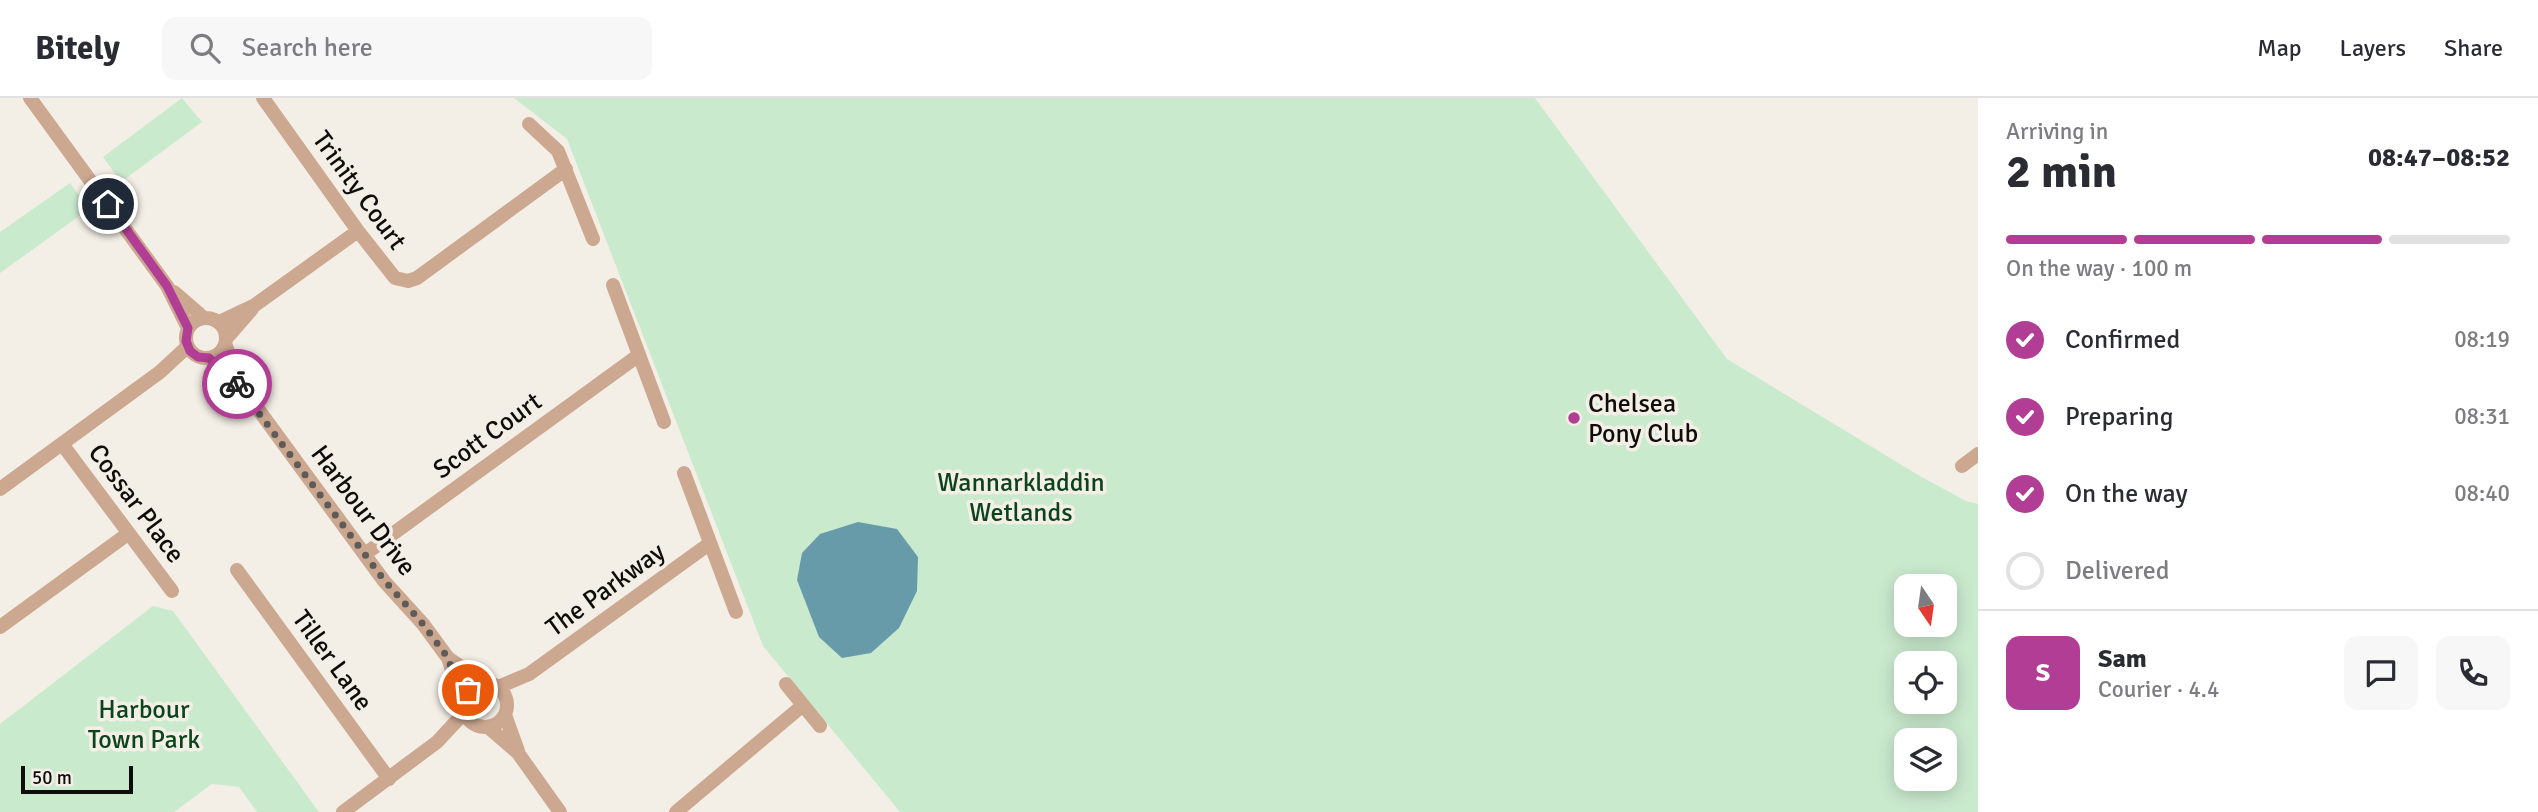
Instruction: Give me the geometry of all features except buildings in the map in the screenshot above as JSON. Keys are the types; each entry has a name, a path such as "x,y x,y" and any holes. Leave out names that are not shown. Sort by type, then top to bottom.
{"street":[{"path":"30,98 167,286 188,328"},
{"name":"Trinity Court","path":"263,98 395,278 408,281 416,278 566,169"},
{"path":"529,124 555,147 593,239"},
{"path":"219,322 256,305 358,231"},
{"path":"613,285 664,422"},
{"path":"167,286 204,318 219,322 223,327 226,342"},
{"path":"0,489 160,372 198,354 219,354 256,305"},
{"path":"198,354 186,334 192,323 204,318"},
{"name":"Harbour Drive","path":"226,342 244,390"},
{"name":"Harbour Drive","path":"198,354 244,390 384,580 423,624 448,658 463,707"},
{"name":"Scott Court","path":"365,554 639,355"},
{"name":"Cossar Place","path":"62,444 172,591"},
{"path":"1962,466 1978,454"},
{"path":"684,473 736,612"},
{"path":"0,627 129,533"},
{"name":"The Parkway","path":"343,812 437,742 463,707 464,696 473,686 491,685 529,674 709,544"},
{"name":"Tiller Lane","path":"237,570 388,779"},
{"name":"Harbour Drive","path":"448,658 491,685"},
{"name":"The Parkway","path":"437,742 495,724 529,674"},
{"path":"786,684 820,726"},
{"path":"491,685 506,709 519,752 560,812"},
{"path":"676,812 802,706"},
{"path":"463,707 482,726 519,752"}],"green space":[{"path":"182,98 202,122 121,182 103,157"},
{"name":"Wannarkladdin Wetlands","path":"514,98 1535,98 1727,359 1920,476 1966,501 1978,504 1978,812 900,812 763,646 567,139"},
{"path":"70,183 89,209 0,273 0,232"},
{"name":"Harbour Town Park","path":"153,606 173,611 319,812 257,812 239,787 212,784 174,812 0,812 0,724"}],"water":[{"path":"858,522 897,529 918,557 917,591 899,628 871,653 842,658 819,637 797,580 802,553 820,534"}],"way so far":[{"path":"237,384 384,580 423,624 448,658 463,702 468,690"}],"place":[{"name":"Chelsea Pony Club","path":"1574,418"}],"route":[{"path":"108,204 167,286 188,328 187,347 198,357 209,358 237,384"}]}
